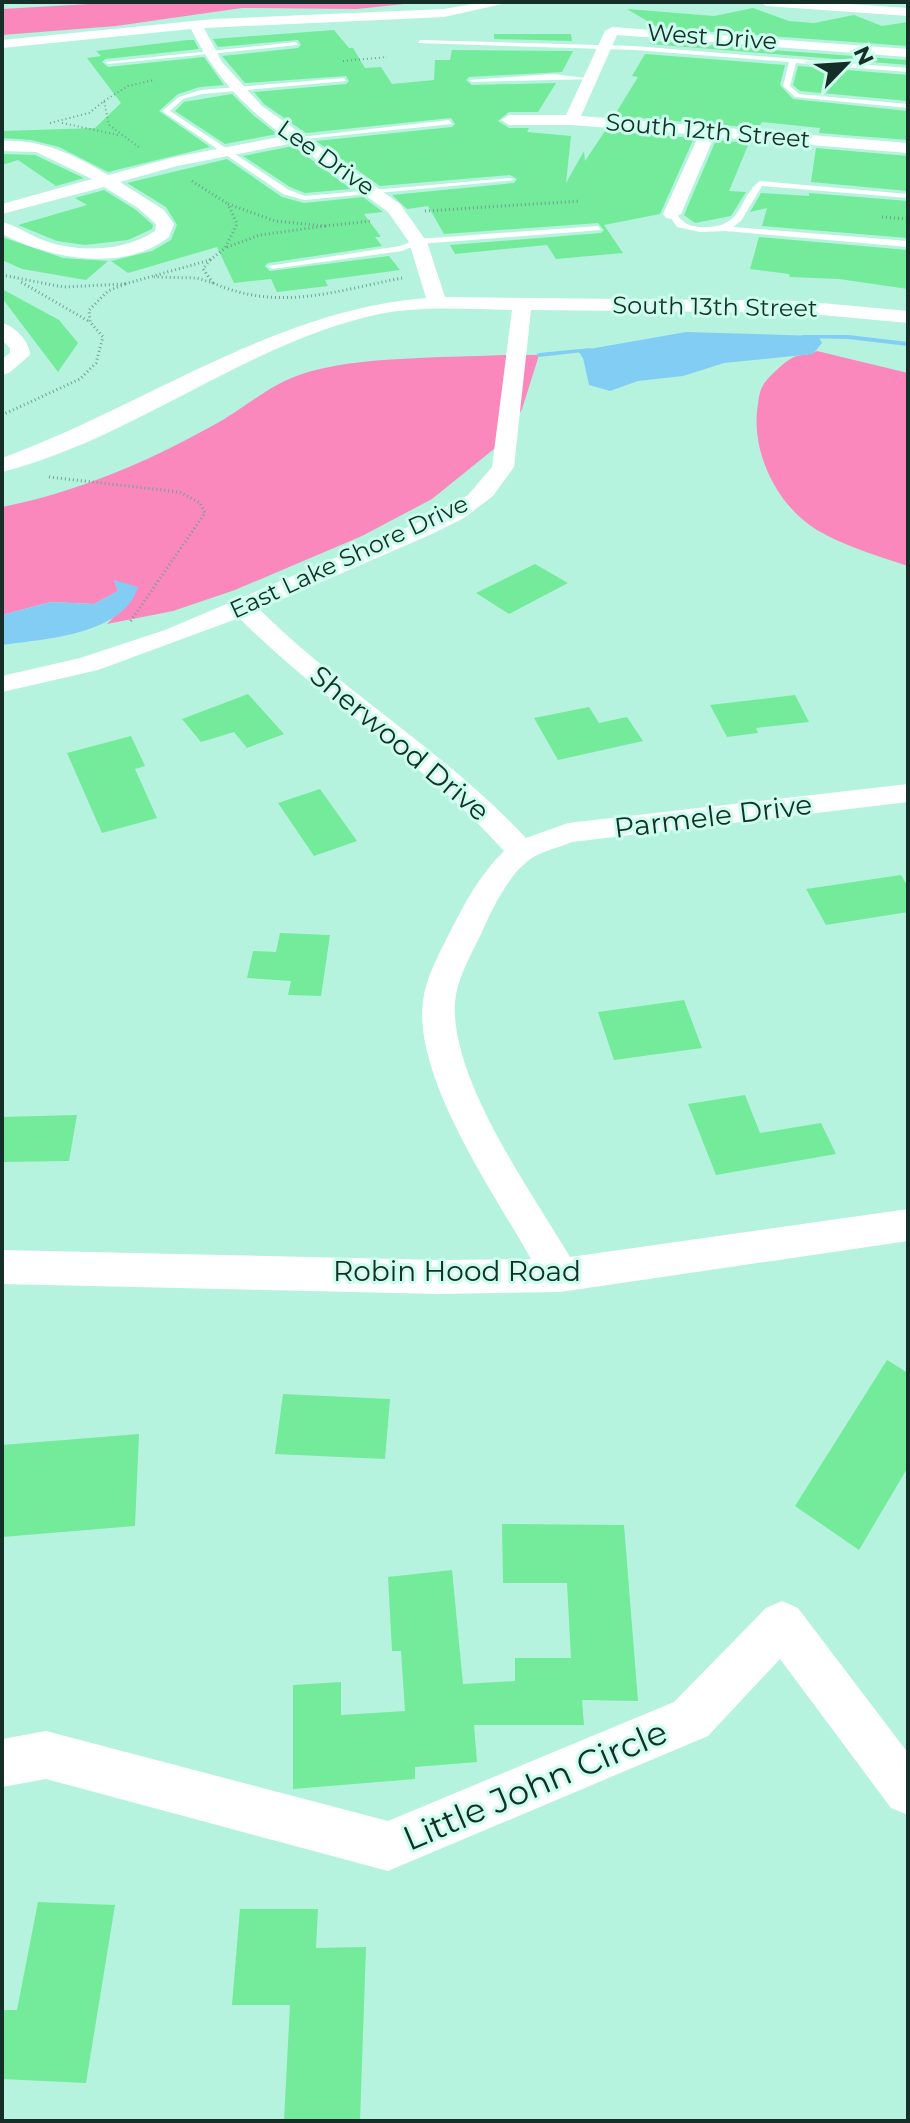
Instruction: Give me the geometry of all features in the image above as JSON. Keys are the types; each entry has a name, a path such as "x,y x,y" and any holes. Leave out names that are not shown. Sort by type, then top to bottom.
{"street":[{"path":"2,44 196,25 444,13 504,2"},
{"path":"766,2 908,12"},
{"name":"Lee Drive","path":"196,25 216,64 257,109 375,192 400,215 418,242 437,303"},
{"name":"West Drive","path":"606,48 612,31 908,53"},
{"path":"572,120 606,48"},
{"name":"South 12th Street","path":"509,120 572,120 908,148"},
{"path":"672,214 709,130"},
{"path":"2,209 102,180 222,151 296,138"},
{"path":"2,146 38,146 158,214 165,224 163,233 148,242 121,250 72,254 45,248 2,227"},
{"path":"2,465 53,448 150,400 293,336 367,311 437,303 522,305"},
{"name":"South 13th Street","path":"522,305 800,307 908,317"},
{"name":"East Lake Shore Drive","path":"2,684 119,655 243,607 421,529 469,504 488,488 503,467 508,448 522,305"},
{"path":"2,329 20,347 20,355 2,369"},
{"name":"Sherwood Drive","path":"243,607 273,638 371,721 468,795 521,851"},
{"name":"Parmele Drive","path":"521,851 568,833 908,793"},
{"path":"521,851 504,868 475,912 446,974 439,1002 441,1036 449,1071 467,1112 560,1275"},
{"name":"Robin Hood Road","path":"2,1267 440,1277 560,1275 908,1225"},
{"name":"Little John Circle","path":"2,1763 46,1755 388,1846 691,1719 782,1624 852,1721 908,1791"}],"lane":[{"path":"420,42 606,48 908,70"},
{"path":"108,62 296,44"},
{"path":"793,61 786,86 797,96 908,106"},
{"path":"472,80 553,76 591,79"},
{"path":"344,80 192,94 181,98 166,111 222,151 295,196 318,199 510,180"},
{"path":"296,138 449,122"},
{"path":"725,229 738,219 760,183 908,196"},
{"path":"672,214 680,225 700,230 725,229 908,244"},
{"path":"272,266 402,248 418,242 598,228"}],"path":[{"path":"104,101 103,118 123,137 81,125 50,123 89,113 104,101"},
{"path":"213,283 203,269 210,260 225,248 260,235 485,205 508,207 580,201"},
{"path":"225,248 237,224 228,204 261,219 325,226"},
{"path":"21,282 78,288 125,284 210,260"},
{"path":"2,275 21,282 90,322 103,337 96,363 80,379 2,415"},
{"path":"154,277 197,278 230,292 258,299 289,300 401,278 429,276"},
{"path":"90,322 89,310 96,301 125,284"},
{"path":"37,476 180,492 200,503 205,513 127,627"}],"shaded area":[{"path":"124,2 423,2 357,9 242,8 116,26 2,35 2,9"},
{"path":"817,351 908,373 908,566 850,546 817,530 789,506 769,475 758,440 761,389 787,361"},
{"path":"539,355 522,409 511,429 494,449 432,499 362,536 235,590 173,611 107,624 132,599 114,580 118,591 94,604 51,602 2,615 2,507 84,485 136,464 212,426 279,384 302,374 374,361"}],"water":[{"path":"686,332 818,336 822,343 813,354 724,363 683,376 638,381 610,391 589,385 583,358 578,351"},
{"path":"114,580 138,587 130,603 100,625 60,637 2,645 2,615 51,602 94,604 118,591"}],"building":[{"path":"753,8 789,21 814,23 854,15 882,26 908,22 908,46 659,28 627,9 714,16"},
{"path":"334,30 349,48 353,48 365,68 381,67 392,84 434,80 435,60 450,60 452,50 573,51 562,72 469,77 466,80 472,85 556,83 538,112 509,112 498,121 509,128 529,128 527,132 571,136 566,183 584,151 585,161 605,131 694,138 660,214 604,225 623,253 556,259 547,245 455,254 450,245 601,233 604,230 598,223 444,234 428,206 407,209 392,195 514,183 517,179 510,175 380,186 316,141 452,127 455,124 451,118 306,133 264,104 254,92 346,84 349,81 346,76 245,83 222,56 298,48 301,45 298,40 218,47 213,39"},
{"path":"494,34 571,34 572,41 494,39"},
{"path":"194,40 199,49 105,59 102,62 108,67 204,57 224,85 200,87 178,94 159,111 210,147 108,172 59,147 31,140 2,138 2,131 95,128 121,103 87,58 101,56 96,51"},
{"path":"652,41 908,60 908,65 650,44"},
{"path":"645,54 785,65 780,85 793,99 908,111 908,140 819,133 820,128 762,122 758,128 614,116 638,77 632,76"},
{"path":"798,66 908,75 908,101 800,91 793,85"},
{"path":"232,94 277,134 225,144 175,111 184,102"},
{"path":"716,140 749,143 729,191 746,192 731,216 695,223 684,215"},
{"path":"293,146 351,189 305,193 290,187 243,156"},
{"path":"816,148 908,156 908,191 811,182"},
{"path":"2,154 35,155 84,178 56,186 18,160 2,165"},
{"path":"227,159 282,197 304,203 363,197 383,212 364,214 381,237 375,237 382,246 268,263 265,266 270,271 389,256 400,270 325,280 328,286 277,292 271,279 234,283 217,247 128,273 111,261 152,251 171,240 177,225 166,207 127,183"},
{"path":"104,190 136,210 153,225 152,229 128,240 85,245 57,241 18,225 87,205 75,198"},
{"path":"761,193 809,196 809,193 908,201 908,238 762,226 767,208 750,212"},
{"path":"2,237 63,258 108,261 86,280 22,269 2,260"},
{"path":"759,237 908,250 908,289 839,279 790,277 789,274 750,269"},
{"path":"2,289 59,320 78,343 58,372 2,298"},
{"path":"535,564 568,583 509,614 476,593"},
{"path":"248,694 284,734 247,748 234,732 201,742 182,719"},
{"path":"795,695 809,722 756,728 758,733 727,737 710,705"},
{"path":"589,707 599,723 627,717 643,741 558,760 534,718"},
{"path":"131,736 145,766 135,769 157,818 102,833 67,753"},
{"path":"320,789 357,841 314,856 278,803"},
{"path":"901,875 908,887 908,912 826,925 806,889"},
{"path":"280,933 330,935 321,996 288,995 291,981 247,978 253,951 276,952"},
{"path":"684,1000 702,1048 614,1060 598,1012"},
{"path":"745,1095 760,1133 821,1123 836,1154 716,1175 688,1104"},
{"path":"77,1115 69,1161 2,1162 2,1117"},
{"path":"887,1360 908,1373 908,1467 859,1550 795,1506"},
{"path":"283,1394 390,1399 385,1459 275,1454"},
{"path":"139,1434 135,1526 2,1537 2,1445"},
{"path":"502,1524 624,1525 638,1701 582,1700 584,1725 474,1725 477,1762 415,1767 415,1779 293,1789 293,1685 341,1682 341,1715 405,1711 401,1651 392,1651 388,1577 452,1570 463,1684 515,1681 515,1658 571,1658 567,1583 503,1583"},
{"path":"38,1902 115,1905 86,2083 2,2079 2,2010 17,2010"},
{"path":"240,1909 318,1909 316,1948 366,1947 360,2121 284,2121 290,2005 232,2005"}],"waterway":[{"path":"803,337 848,337 908,344"},
{"path":"539,355 590,350"}]}
